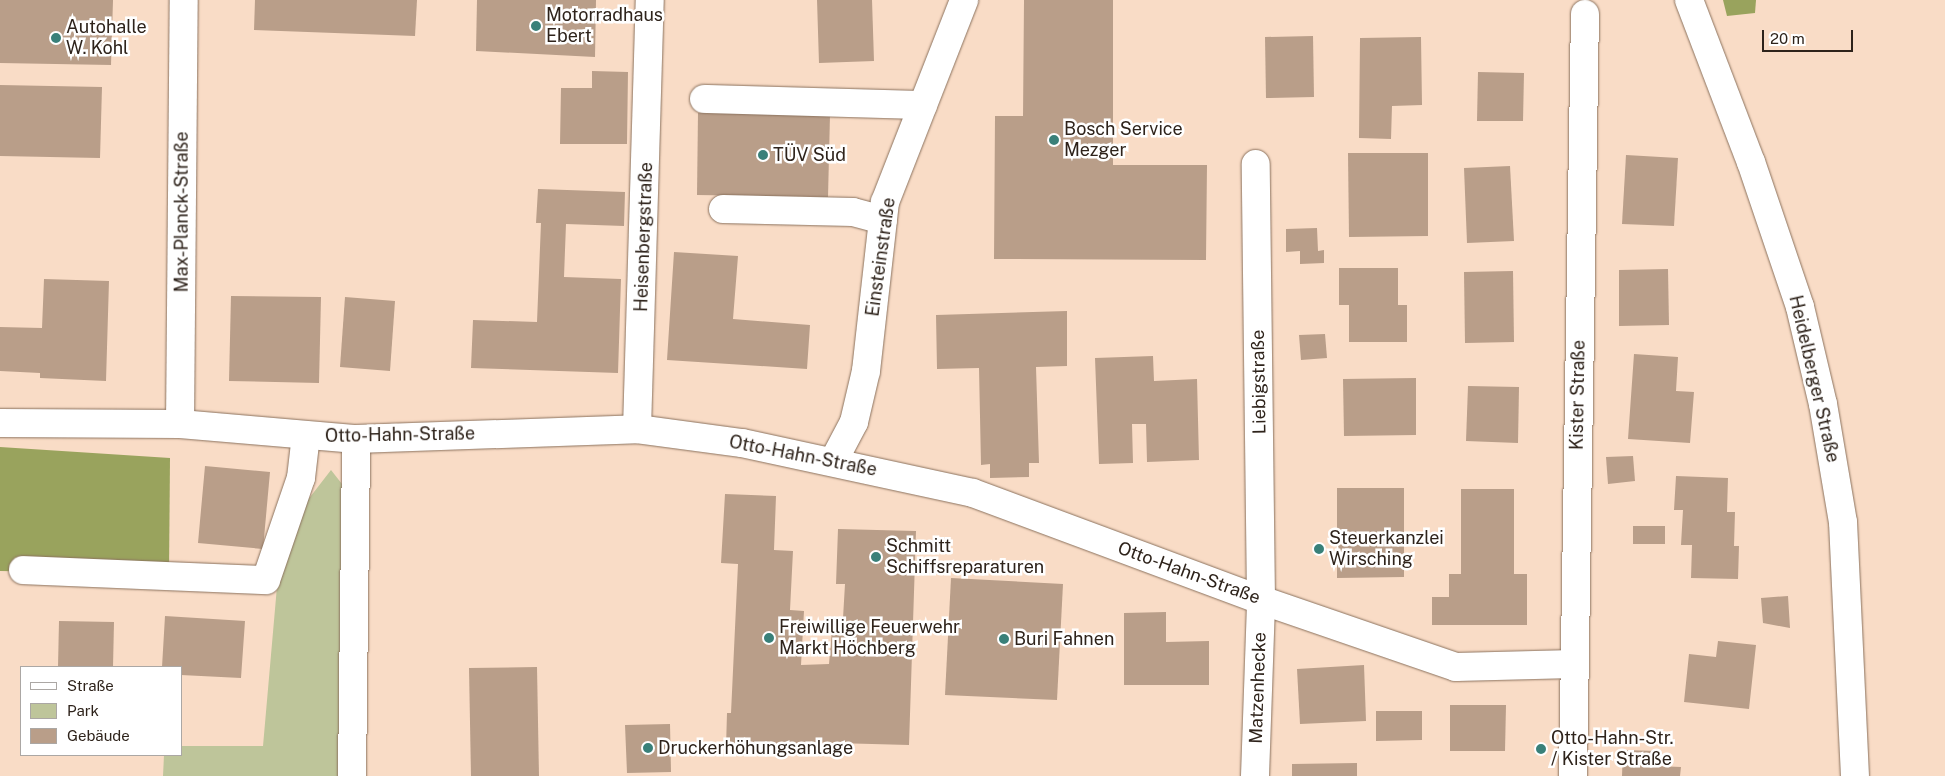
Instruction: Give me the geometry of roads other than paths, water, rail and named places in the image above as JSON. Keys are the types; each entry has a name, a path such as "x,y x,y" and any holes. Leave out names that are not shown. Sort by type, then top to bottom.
{"street":[{"name":"Max-Planck-Straße","path":"180,424 184,0"},
{"name":"Heisenbergstraße","path":"637,430 651,45 650,0"},
{"name":"Einsteinstraße","path":"834,460 854,422 866,371 885,202 964,0"},
{"name":"Heidelberger Straße","path":"1689,0 1751,162 1797,298 1824,404 1843,522 1855,776"},
{"name":"Kister Straße","path":"1573,776 1585,14"},
{"path":"704,99 923,105"},
{"name":"Liebigstraße","path":"1256,164 1262,600"},
{"path":"722,209 853,212 883,220"},
{"name":"Otto-Hahn-Straße","path":"0,422 180,424 356,439 637,430 742,442 834,460 973,493 1262,600 1456,667 1574,664"},
{"path":"23,570 266,580 301,478 306,435"},
{"path":"352,776 356,439"},
{"name":"Matzenhecke","path":"1255,776 1262,600"}],"place":[{"name":"Motorradhaus Ebert","path":"536,26"},
{"name":"Autohalle W. Kohl","path":"56,38"},
{"name":"Bosch Service Mezger","path":"1054,140"},
{"name":"TÜV Süd","path":"763,155"},
{"name":"Steuerkanzlei Wirsching","path":"1319,549"},
{"name":"Schmitt Schiffsreparaturen","path":"876,557"},
{"name":"Freiwillige Feuerwehr Markt Höchberg","path":"769,638"},
{"name":"Buri Fahnen","path":"1004,639"},
{"name":"Druckerhöhungsanlage","path":"648,748"},
{"name":"Otto-Hahn-Str. / Kister Straße","path":"1541,749"}]}
